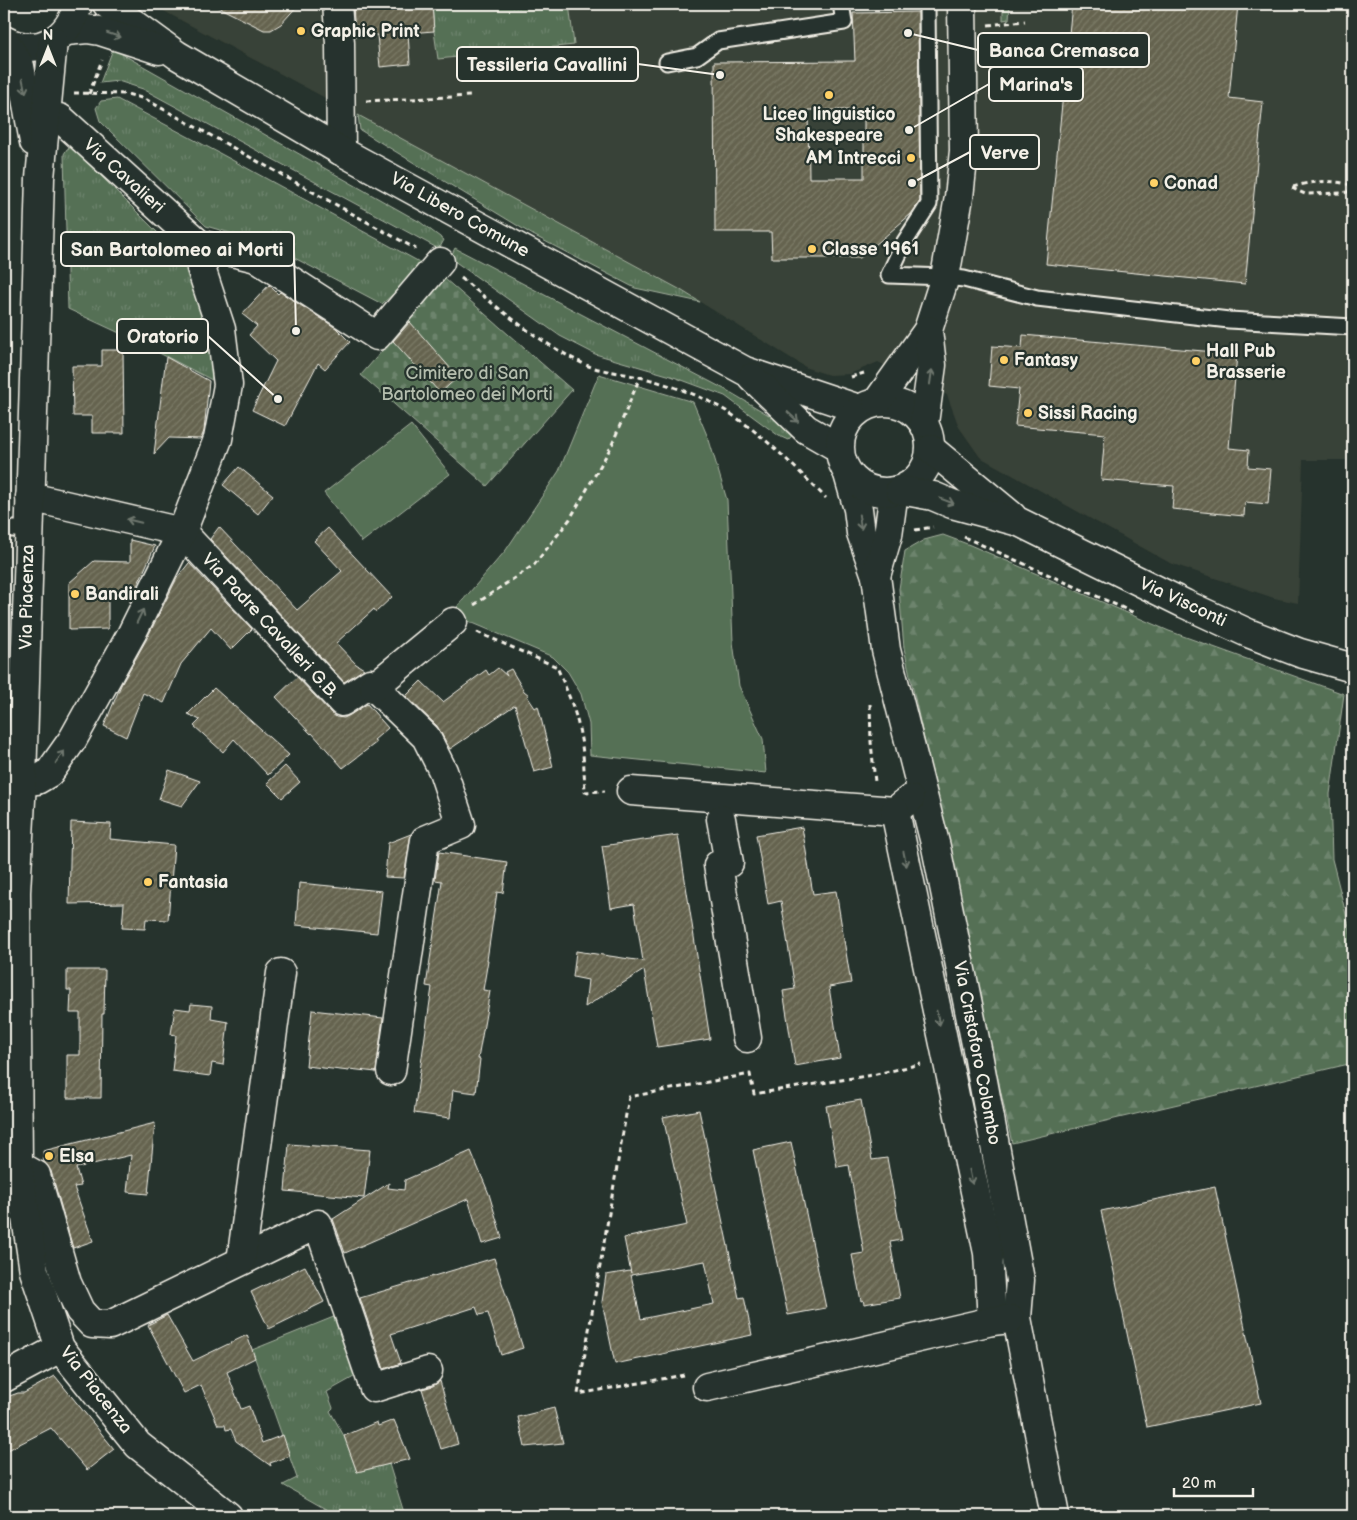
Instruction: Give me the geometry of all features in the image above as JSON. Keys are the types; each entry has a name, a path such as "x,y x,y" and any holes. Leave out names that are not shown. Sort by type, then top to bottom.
{"street":[{"path":"59,36 74,17 78,4"},
{"name":"Via Libero Comune","path":"107,4 177,55 341,150 745,371 868,406 891,402 904,406 915,413 927,436"},
{"path":"337,4 340,43 341,150"},
{"path":"928,330 932,365 927,436 928,462 922,474 912,484 897,491 886,493 872,491 859,484 848,474 842,462 839,448 840,436 844,426 851,417 868,406 928,330 945,277 959,197 964,150 962,4"},
{"name":"Via Libero Comune","path":"5,41 21,47 37,46 59,36 87,29 100,31 177,55"},
{"name":"Via Piacenza","path":"59,36 48,104 40,178 30,497 16,529 22,781 16,892 18,1165 34,1271 60,1348 138,1445 228,1516"},
{"name":"Via Piacenza","path":"5,41 20,66 40,178"},
{"name":"Via Cavalieri","path":"48,104 60,118 199,244 256,258 377,336 440,262"},
{"path":"22,781 37,780 49,773 73,739 132,633 182,532 218,439 228,384 221,329 201,268 199,244"},
{"name":"Via Libero Comune","path":"745,371 806,429 839,448"},
{"name":"Via Visconti","path":"927,436 1019,522"},
{"name":"Via Cristoforo Colombo","path":"848,474 858,509 861,533 876,576 886,650 923,789 936,847 978,1054 1020,1280 1004,1319"},
{"name":"Via Visconti","path":"897,491 933,496 952,504 1019,522 1248,633 1300,654 1347,666"},
{"name":"Via Cristoforo Colombo","path":"876,576 888,535 897,491"},
{"path":"30,497 182,532"},
{"name":"Via Padre Cavalleri G.B.","path":"182,532 342,702 370,683 374,687"},
{"path":"391,1071 425,840 461,825 443,771 426,737 374,687 453,622"},
{"path":"630,791 895,811 923,789"},
{"name":"Via Cristoforo Colombo","path":"895,811 988,1253 1055,1516"},
{"path":"721,819 729,863 718,865 748,1038"},
{"path":"241,1261 281,973"},
{"path":"18,1165 36,1175 67,1283 80,1311 92,1324 110,1325 318,1224 374,1388 428,1371"},
{"path":"707,1387 1004,1319"},
{"path":"4,1378 60,1348"}],"lane":[{"path":"667,62 697,56 718,41 844,22 841,4"},
{"path":"927,4 929,204 904,243 889,274 964,279 1037,298 1229,320 1353,327"}],"path":[{"path":"987,25 1025,21"},
{"path":"48,104 89,94 107,92 145,100 440,262 553,348 588,366 640,377 686,392 721,408 752,427 789,460 830,502"},
{"path":"340,102 472,96"},
{"path":"1307,183 1344,183 1353,188 1344,193 1305,194 1292,188 1307,183"},
{"path":"630,791 585,792 584,760 580,732 572,702 557,667 453,622 463,612 534,565 570,519 611,446 640,377"},
{"path":"888,535 936,526 952,504"},
{"path":"963,537 1132,612 1141,611"},
{"path":"707,1387 688,1375 578,1394 629,1097 750,1074 754,1094 872,1075 946,1058"}],"shaded area":[{"path":"151,4 432,4 438,59 574,45 569,4 827,4 828,6 876,4 1353,4 1353,460 1303,460 1298,603 1274,598 1170,563 980,457 959,427 947,395 878,362 850,374 829,375 807,368 679,289"},
{"path":"4,216 6,254 4,411"}],"green space":[{"path":"432,4 569,4 574,45 438,59"},
{"path":"1003,4 1010,4 1009,19 1003,20"},
{"path":"113,49 420,222 444,240 439,249 143,89 118,81 100,83"},
{"path":"117,99 425,265 382,304 268,244 206,226 100,121 96,108 101,101"},
{"path":"358,115 700,302 635,288 533,235 360,130"},
{"path":"72,147 190,265 211,345 212,380 68,309 64,154 67,149"},
{"path":"455,248 728,391 796,431 788,440 779,436 725,396 671,376 595,354 560,336 450,258"},
{"name":"Cimitero di San Bartolomeo dei Morti","path":"445,279 572,390 487,486 361,375"},
{"path":"599,374 693,402 709,440 727,500 733,642 739,686 763,739 766,773 590,755 589,724 581,694 568,672 553,657 468,621 457,607 506,550 559,471"},
{"path":"411,425 450,474 362,542 324,493"},
{"path":"943,535 1169,631 1344,694 1330,794 1332,859 1353,942 1353,1063 1012,1143 904,648 899,589 905,551 924,540"},
{"path":"341,1314 361,1373 327,1392 333,1408 330,1411 344,1436 357,1472 389,1464 405,1516 338,1516 283,1485 297,1478 252,1350"}],"building":[{"path":"212,4 299,4 281,24 271,30 264,30"},
{"path":"353,4 432,4 434,31 408,33 410,64 380,67 377,35 355,36"},
{"path":"1072,4 1238,4 1229,98 1263,102 1245,284 1046,264"},
{"path":"918,12 920,201 911,214 860,258 772,258 771,232 715,232 714,62 855,61 853,13","holes":["808,110 864,110 864,178 809,178"]},
{"path":"269,285 278,294 280,292 336,328 350,342 325,369 318,363 285,426 252,410 276,361 249,335 257,326 242,314"},
{"path":"410,322 458,377 440,393 393,341"},
{"path":"1023,335 1237,354 1229,448 1249,450 1248,467 1271,469 1268,504 1245,502 1244,516 1172,509 1174,486 1101,480 1105,434 1015,426 1019,389 989,386 992,346 1022,348"},
{"path":"102,350 123,350 124,433 92,433 92,416 73,416 72,366 102,366"},
{"path":"166,357 209,381 204,431 201,439 169,438 154,454"},
{"path":"239,467 273,495 258,514 223,485"},
{"path":"219,527 297,610 342,571 314,541 328,528 392,597 376,612 374,609 336,643 356,664 364,669 344,682 210,539"},
{"path":"130,540 155,546 130,602 130,596 108,595 108,629 69,630 69,583 94,561 130,562"},
{"path":"189,563 252,629 231,650 211,628 181,664 164,703 143,693 126,737 104,726 121,685 177,578"},
{"path":"498,668 507,676 505,672 511,669 524,691 529,695 527,696 535,708 538,706 553,767 534,772 515,705 450,749 437,726 406,696 421,681 443,702 486,670 489,675"},
{"path":"297,677 336,717 344,718 367,704 388,728 374,740 377,742 343,768 276,697"},
{"path":"214,688 289,755 268,775 234,739 223,752 194,726 200,720 188,714"},
{"path":"285,766 300,782 282,798 267,783"},
{"path":"169,770 200,781 182,806 159,799"},
{"path":"71,822 111,824 110,839 174,845 168,920 146,919 145,929 122,928 124,903 69,904"},
{"path":"802,827 813,894 836,891 851,983 829,987 840,1058 795,1066 783,991 795,989 781,901 768,904 756,835"},
{"path":"411,834 404,878 385,877 388,843"},
{"path":"678,835 710,1039 657,1047 644,970 585,1007 588,980 573,977 576,951 643,961 634,904 611,908 602,846"},
{"path":"439,852 507,862 503,893 497,892 487,960 483,990 490,991 478,1059 480,1059 476,1093 453,1090 450,1118 414,1113 432,987 426,986 442,881 435,880"},
{"path":"299,883 382,891 377,933 296,925"},
{"path":"67,970 105,970 104,1014 102,1014 101,1098 67,1098 67,1055 80,1055 80,1013 70,1013 71,990 67,990"},
{"path":"191,1004 212,1006 211,1019 228,1022 223,1065 212,1063 210,1076 172,1071 176,1035 171,1034 175,1008 190,1010"},
{"path":"312,1010 383,1018 376,1072 306,1066"},
{"path":"861,1100 872,1160 887,1158 902,1240 890,1242 900,1298 864,1304 863,1300 861,1301 852,1255 864,1253 849,1165 837,1167 826,1106"},
{"path":"699,1110 739,1298 744,1297 752,1335 615,1364 602,1302 606,1275 630,1271 631,1273 624,1238 687,1225 663,1117","holes":["705,1261 714,1304 641,1319 631,1275"]},
{"path":"155,1123 148,1194 127,1192 131,1155 76,1168 81,1186 74,1187 93,1241 73,1248 51,1171 44,1162 43,1151"},
{"path":"791,1142 826,1308 788,1315 753,1150"},
{"path":"289,1144 370,1150 364,1198 285,1191"},
{"path":"471,1151 489,1194 502,1238 482,1244 468,1199 345,1253 333,1219 389,1183 388,1188 404,1190 405,1180"},
{"path":"1215,1187 1261,1403 1147,1427 1101,1211"},
{"path":"494,1258 523,1348 501,1355 488,1313 479,1315 476,1307 391,1334 401,1363 384,1369 360,1298"},
{"path":"305,1266 324,1302 269,1329 251,1292"},
{"path":"167,1315 193,1361 247,1335 255,1358 227,1372 241,1409 249,1406 262,1443 283,1435 290,1456 270,1463 271,1466 236,1441 231,1429 226,1430 225,1425 218,1425 201,1385 184,1393 148,1325"},
{"path":"55,1376 114,1449 87,1470 51,1428 4,1452 4,1398 24,1393"},
{"path":"440,1381 458,1444 441,1449 422,1389 433,1386"},
{"path":"554,1408 563,1443 525,1447 518,1417"},
{"path":"394,1420 410,1459 357,1472 344,1436 377,1422 378,1426"}],"place":[{"name":"Graphic Print","path":"301,31"},
{"name":"Banca Cremasca","path":"908,33"},
{"name":"Tessileria Cavallini","path":"720,75"},
{"name":"Liceo linguistico Shakespeare","path":"829,95"},
{"name":"Marina's","path":"909,130"},
{"name":"AM Intrecci","path":"911,158"},
{"name":"Verve","path":"912,183"},
{"name":"Conad","path":"1154,183"},
{"name":"Classe 1961","path":"812,249"},
{"name":"San Bartolomeo ai Morti","path":"296,331"},
{"name":"Fantasy","path":"1004,360"},
{"name":"Hall Pub Brasserie","path":"1196,361"},
{"name":"Oratorio","path":"278,399"},
{"name":"Sissi Racing","path":"1028,413"},
{"name":"Bandirali","path":"75,594"},
{"name":"Fantasia","path":"148,882"},
{"name":"Elsa","path":"49,1156"}]}
